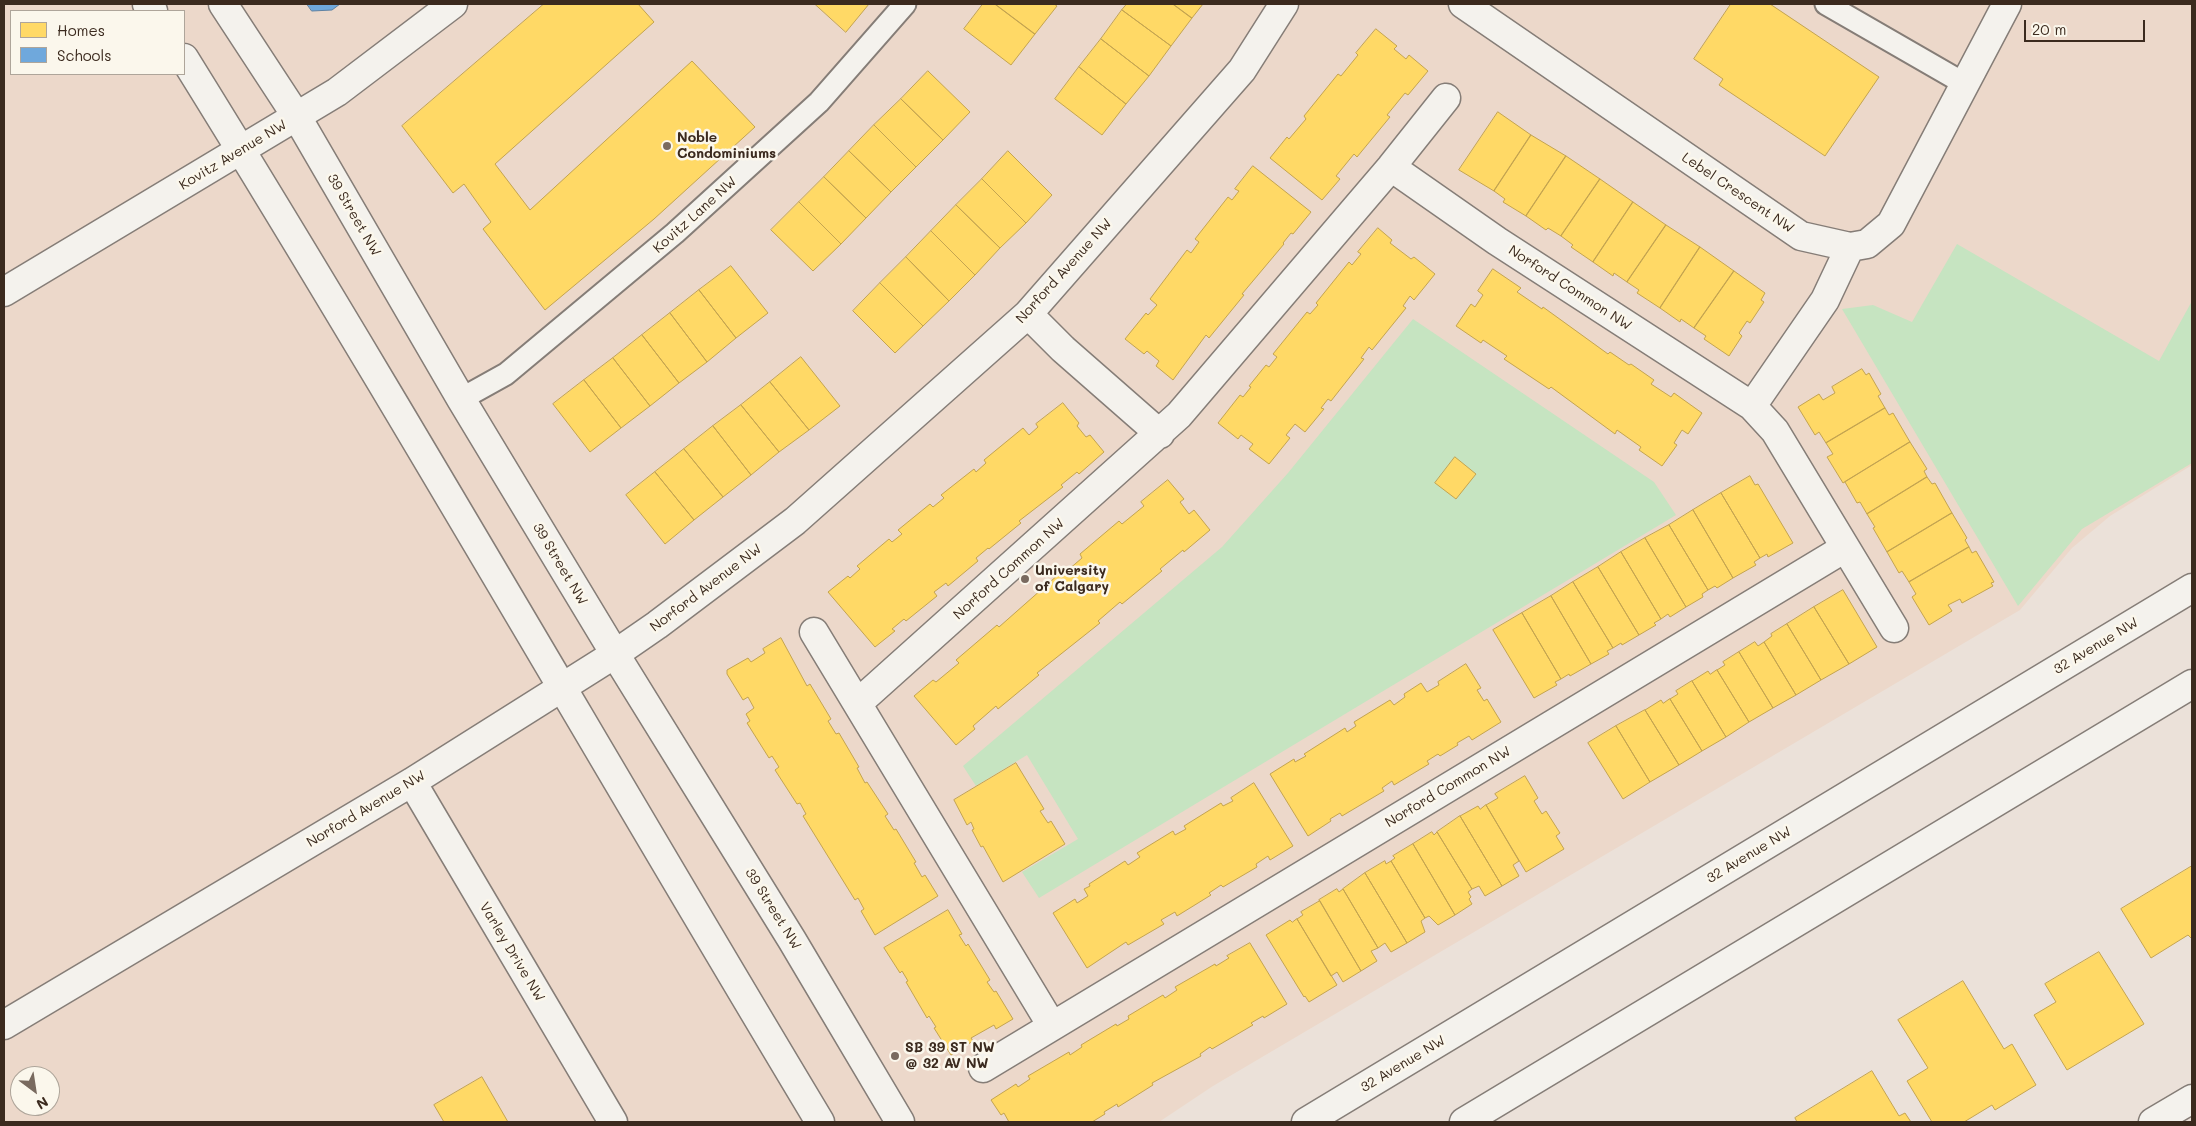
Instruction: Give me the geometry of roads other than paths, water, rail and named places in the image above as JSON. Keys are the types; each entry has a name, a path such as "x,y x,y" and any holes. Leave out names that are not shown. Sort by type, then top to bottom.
{"street":[{"name":"39 Street NW","path":"223,4 297,117 461,399 615,654 792,940 900,1122"},
{"name":"Kovitz Avenue NW","path":"4,292 337,92 453,4"},
{"name":"Norford Avenue NW","path":"4,1025 412,782 615,654 657,625 795,521 1028,314 1242,70 1284,4"},
{"name":"Lebel Crescent NW","path":"1463,4 1801,236 1850,247"},
{"path":"1752,406 1825,300 1850,247 1867,244 1891,224 2008,4"},
{"path":"185,60 562,687 704,930 820,1122"},
{"name":"Norford Common NW","path":"858,703 1160,434 1185,408 1391,167 1446,98"},
{"name":"Norford Common NW","path":"1391,167 1498,241 1752,406 1775,431 1894,628"},
{"path":"1028,314 1063,349 1160,434"},
{"name":"Norford Common NW","path":"983,1068 1845,548"},
{"name":"32 Avenue NW","path":"1306,1122 2192,588"},
{"path":"814,632 1052,1026"},
{"path":"1464,1122 2192,684"},
{"name":"Varley Drive NW","path":"412,782 612,1122"},
{"path":"2153,1122 2192,1099"}],"lane":[{"name":"Kovitz Lane NW","path":"461,399 506,374 675,233 819,102 906,4"},
{"path":"1826,4 1965,84"}],"place":[{"name":"Noble Condominiums","path":"667,146"},
{"name":"University of Calgary","path":"1025,579"},
{"name":"SB 39 ST NW @ 32 AV NW","path":"895,1056"}]}
